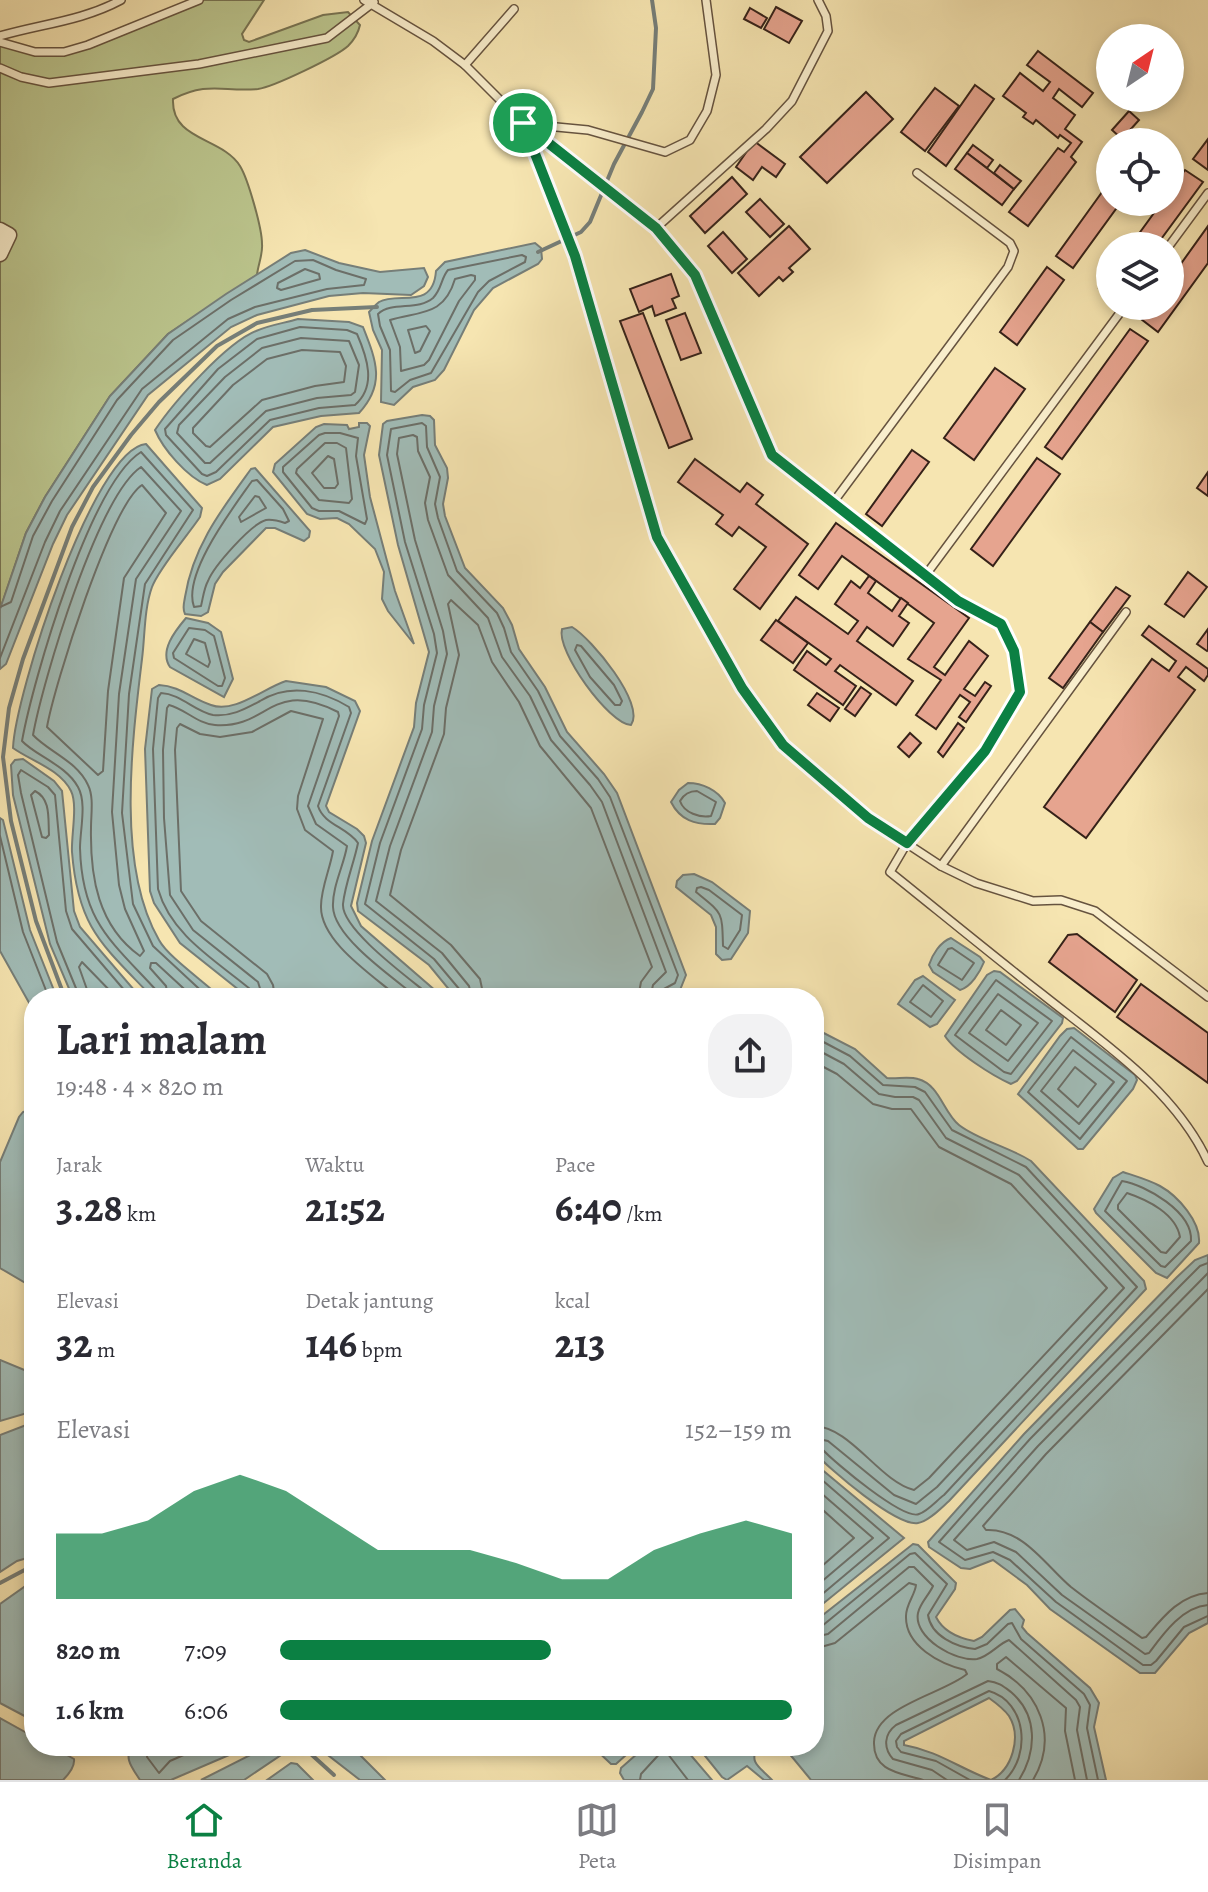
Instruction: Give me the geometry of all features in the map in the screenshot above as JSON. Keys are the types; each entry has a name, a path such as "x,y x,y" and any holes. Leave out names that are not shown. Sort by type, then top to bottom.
{"street":[{"path":"0,230 9,235 0,254"}],"lane":[{"path":"0,36 74,20 121,0"},
{"path":"0,42 35,52 64,52 199,0"},
{"path":"364,0 374,2 465,65 523,123 656,228 695,275 772,455 958,601 1001,624 1014,651 1020,692 985,751 907,843 890,872 1140,1073 1180,1118 1208,1162"},
{"path":"523,123 588,130 665,152 690,140 707,111 716,75 706,0"},
{"path":"656,228 766,129 792,101 828,31 826,16 818,0"},
{"path":"0,68 21,77 49,83 199,64 327,38 374,2"},
{"path":"465,65 514,9"},
{"path":"523,123 575,256 657,537 742,688 783,745 868,818 941,866 976,883 1033,901 1061,900 1095,911 1208,997"},
{"path":"832,504 1008,267 1014,251 1010,243 917,173"},
{"path":"1179,232 1208,193"},
{"path":"925,576 1115,320"},
{"path":"941,866 1126,612"}],"green space":[{"path":"199,0 264,0 242,34 244,40 249,42 323,15 348,12 360,25 354,39 341,51 277,83 258,89 196,90 173,99 180,123 222,149 243,172 261,237 262,252 257,275 168,334 110,396 45,497 26,533 0,610 0,42 35,52 64,52"}],"water":[{"path":"535,243 541,248 542,259 493,288 474,310 444,370 435,380 413,387 394,405 381,402 382,350 369,312 387,299 422,295 428,291 436,271 445,262"},
{"path":"305,250 339,263 380,272 424,268 428,277 424,286 411,295 363,293 329,296 257,315 231,327 148,395 67,515 6,664 0,669 0,609 26,533 45,497 110,396 168,334 291,253"},
{"path":"298,319 349,322 363,327 376,372 373,392 367,402 359,413 321,416 273,427 220,479 207,485 199,481 176,462 155,430 187,390 230,348 256,331"},
{"path":"422,415 434,420 435,445 447,468 443,504 445,516 465,568 503,608 519,649 545,687 567,732 617,793 686,975 681,988 448,988 429,965 358,911 357,903 372,841 414,727 416,703 429,652 398,545 379,455 383,424"},
{"path":"359,423 370,426 364,455 370,497 395,591 414,644 382,599 384,572 375,549 349,524 337,518 320,519 307,514 273,472 275,464 316,427 324,424 347,425 349,429 359,427"},
{"path":"146,444 202,508 200,517 156,579 147,604 134,728 131,803 137,877 146,910 164,947 209,988 144,988 107,949 87,918 80,900 72,852 74,804 71,791 53,771 13,748 27,679 60,578 103,486 125,456"},
{"path":"255,468 310,531 309,537 304,541 275,528 266,528 223,572 215,584 208,612 201,616 185,614 189,578 202,545 230,499 251,469"},
{"path":"186,618 208,623 221,632 233,679 224,697 170,667 167,661 167,648"},
{"path":"572,627 603,657 624,688 634,715 631,725 610,713 575,669 562,639 562,629"},
{"path":"286,681 326,687 355,701 360,711 326,806 329,812 357,829 366,843 351,906 361,926 432,988 236,988 180,943 154,903 150,891 145,749 152,689 159,685 166,686 220,707 239,703"},
{"path":"23,759 54,781 62,791 74,911 80,927 132,988 69,988 50,944 13,795 11,765 15,760"},
{"path":"688,783 709,788 725,803 715,824 689,820 671,802"},
{"path":"0,818 30,930 53,988 24,988 24,994 0,951"},
{"path":"694,874 712,882 750,911 748,933 731,959 722,960 716,954 716,927 711,915 676,887 683,875"},
{"path":"951,938 984,962 978,974 960,990 933,972 929,965 937,949"},
{"path":"1000,972 1063,1018 1017,1081 1011,1084 975,1063 945,1036 987,975"},
{"path":"923,976 955,1000 937,1024 930,1027 898,1004 915,980"},
{"path":"1074,1028 1135,1075 1137,1080 1083,1149 1078,1149 1018,1094 1060,1036 1067,1029"},
{"path":"824,1033 855,1049 887,1078 911,1078 925,1082 959,1125 1031,1161 1144,1281 1146,1289 931,1517 918,1523 895,1516 824,1462"},
{"path":"23,1112 24,1282 0,1268 0,1162"},
{"path":"1123,1172 1167,1190 1187,1210 1196,1227 1199,1243 1167,1278 1156,1273 1094,1209 1113,1178"},
{"path":"1208,1255 1208,1623 1189,1633 1155,1673 1140,1673 1050,1609 1027,1585 993,1560 970,1569 961,1568 929,1547 928,1542 1024,1434 1176,1278 1195,1260"},
{"path":"0,1360 24,1370 24,1414 0,1421"},
{"path":"24,1426 24,1559 0,1572 0,1435"},
{"path":"824,1471 904,1538 824,1603"},
{"path":"913,1544 918,1545 956,1583 936,1617 947,1630 974,1641 1015,1609 1024,1620 1022,1627 1027,1633 1090,1688 1099,1703 1094,1727 1106,1780 991,1780 811,1780 791,1756 824,1756 824,1614","holes":["989,1698 1009,1716 1013,1724 1013,1752 1004,1769 991,1780 938,1756 904,1745 904,1741"]},
{"path":"24,1587 24,1716 0,1703 0,1604"},
{"path":"0,1718 24,1731 24,1756 69,1756 74,1759 73,1768 63,1780 0,1780"},
{"path":"227,1756 171,1780 140,1780 129,1758"},
{"path":"248,1756 280,1756 244,1780 201,1780"},
{"path":"329,1756 361,1756 385,1780 360,1780"},
{"path":"603,1756 625,1756 616,1764 611,1764"},
{"path":"635,1756 692,1756 712,1780 624,1780 621,1768"},
{"path":"705,1756 754,1756 760,1768 772,1780 764,1780 747,1766 727,1780"},
{"path":"291,1763 297,1764 313,1780 267,1780"}],"building":[{"path":"776,7 802,21 789,43 764,29"},
{"path":"750,8 767,18 761,28 744,19"},
{"path":"1038,51 1093,93 1082,107 1059,89 1053,98 1075,115 1065,129 1082,142 1071,157 1076,162 1028,226 1009,212 1058,148 1064,152 1071,143 1060,135 1058,138 1036,120 1033,124 1023,117 1026,113 1003,96 1020,73 1043,91 1050,82 1027,65"},
{"path":"975,85 994,99 946,166 928,152"},
{"path":"935,88 959,106 925,151 901,132"},
{"path":"866,92 893,119 827,183 800,157"},
{"path":"1128,112 1139,120 1132,128 1114,128"},
{"path":"1208,139 1208,170 1193,159"},
{"path":"754,141 785,164 776,177 762,167 753,180 736,167"},
{"path":"973,145 993,160 987,168 967,153"},
{"path":"967,153 1014,189 1002,205 955,169"},
{"path":"1000,165 1021,181 1014,189 994,173"},
{"path":"1184,171 1203,182 1184,208"},
{"path":"732,177 747,194 705,233 690,216"},
{"path":"760,199 784,224 770,237 746,212"},
{"path":"1096,200 1096,216 1111,216 1096,232 1073,268 1056,256"},
{"path":"1152,216 1178,216 1166,232 1140,232"},
{"path":"789,226 810,249 789,268 793,272 783,281 779,277 759,296 738,273"},
{"path":"1208,226 1208,263 1184,296 1184,259"},
{"path":"723,232 747,259 732,273 708,246"},
{"path":"1047,267 1064,280 1017,345 1000,332"},
{"path":"671,274 679,296 672,299 676,308 655,316 652,306 639,312 630,289"},
{"path":"643,313 692,439 669,448 620,321"},
{"path":"685,313 701,353 681,360 666,320"},
{"path":"1142,320 1167,320 1158,332"},
{"path":"1130,329 1148,341 1062,459 1045,447"},
{"path":"995,368 1025,389 974,460 944,438"},
{"path":"912,450 929,462 882,526 866,514"},
{"path":"1037,458 1060,474 993,566 971,549"},
{"path":"695,459 740,492 747,483 763,495 756,504 808,544 760,609 734,589 766,547 739,527 732,536 716,524 723,515 678,482"},
{"path":"1208,472 1208,496 1197,488"},
{"path":"836,523 969,618 934,667 945,675 969,641 988,656 964,689 975,696 985,682 991,686 966,722 959,717 970,702 960,695 936,729 916,715 941,680 908,659 934,623 842,556 818,589 799,575"},
{"path":"1188,572 1207,587 1184,617 1165,604"},
{"path":"869,576 876,581 868,593 892,611 901,598 908,603 899,616 909,623 893,646 867,627 857,641 913,681 896,705 840,665 835,671 856,686 843,705 794,670 807,651 826,665 831,659 778,621 796,597 848,634 858,621 835,604 851,581 860,588"},
{"path":"1116,587 1130,596 1103,632 1090,622"},
{"path":"776,620 808,643 793,663 761,640"},
{"path":"1090,622 1103,632 1063,688 1049,678"},
{"path":"1149,626 1208,669 1208,675 1204,681 1186,667 1178,677 1195,690 1086,838 1044,807 1152,659 1169,671 1176,661 1142,635"},
{"path":"1208,629 1208,650 1207,651 1197,644"},
{"path":"861,687 871,694 855,716 845,709"},
{"path":"817,693 839,708 830,721 808,705"},
{"path":"958,723 964,728 943,757 938,752"},
{"path":"910,733 921,743 909,757 898,747"},
{"path":"1077,934 1137,980 1115,1012 1049,962 1068,935"},
{"path":"1141,984 1208,1033 1208,1083 1117,1017"}],"waterway":[{"path":"538,252 581,232 590,222 614,164 653,89 656,28 652,0"},
{"path":"61,988 36,921 11,821 3,757 9,708 23,659 72,527 93,487 131,435 159,402 217,346 257,323 312,310 377,307"},
{"path":"0,1583 24,1570"},
{"path":"313,1756 334,1775"}],"route":[{"path":"523,123 656,228 695,275 772,455 958,601 1001,624 1014,651 1020,692 985,751 907,843 868,818 783,745 742,688 657,537 575,256 523,123"}]}
